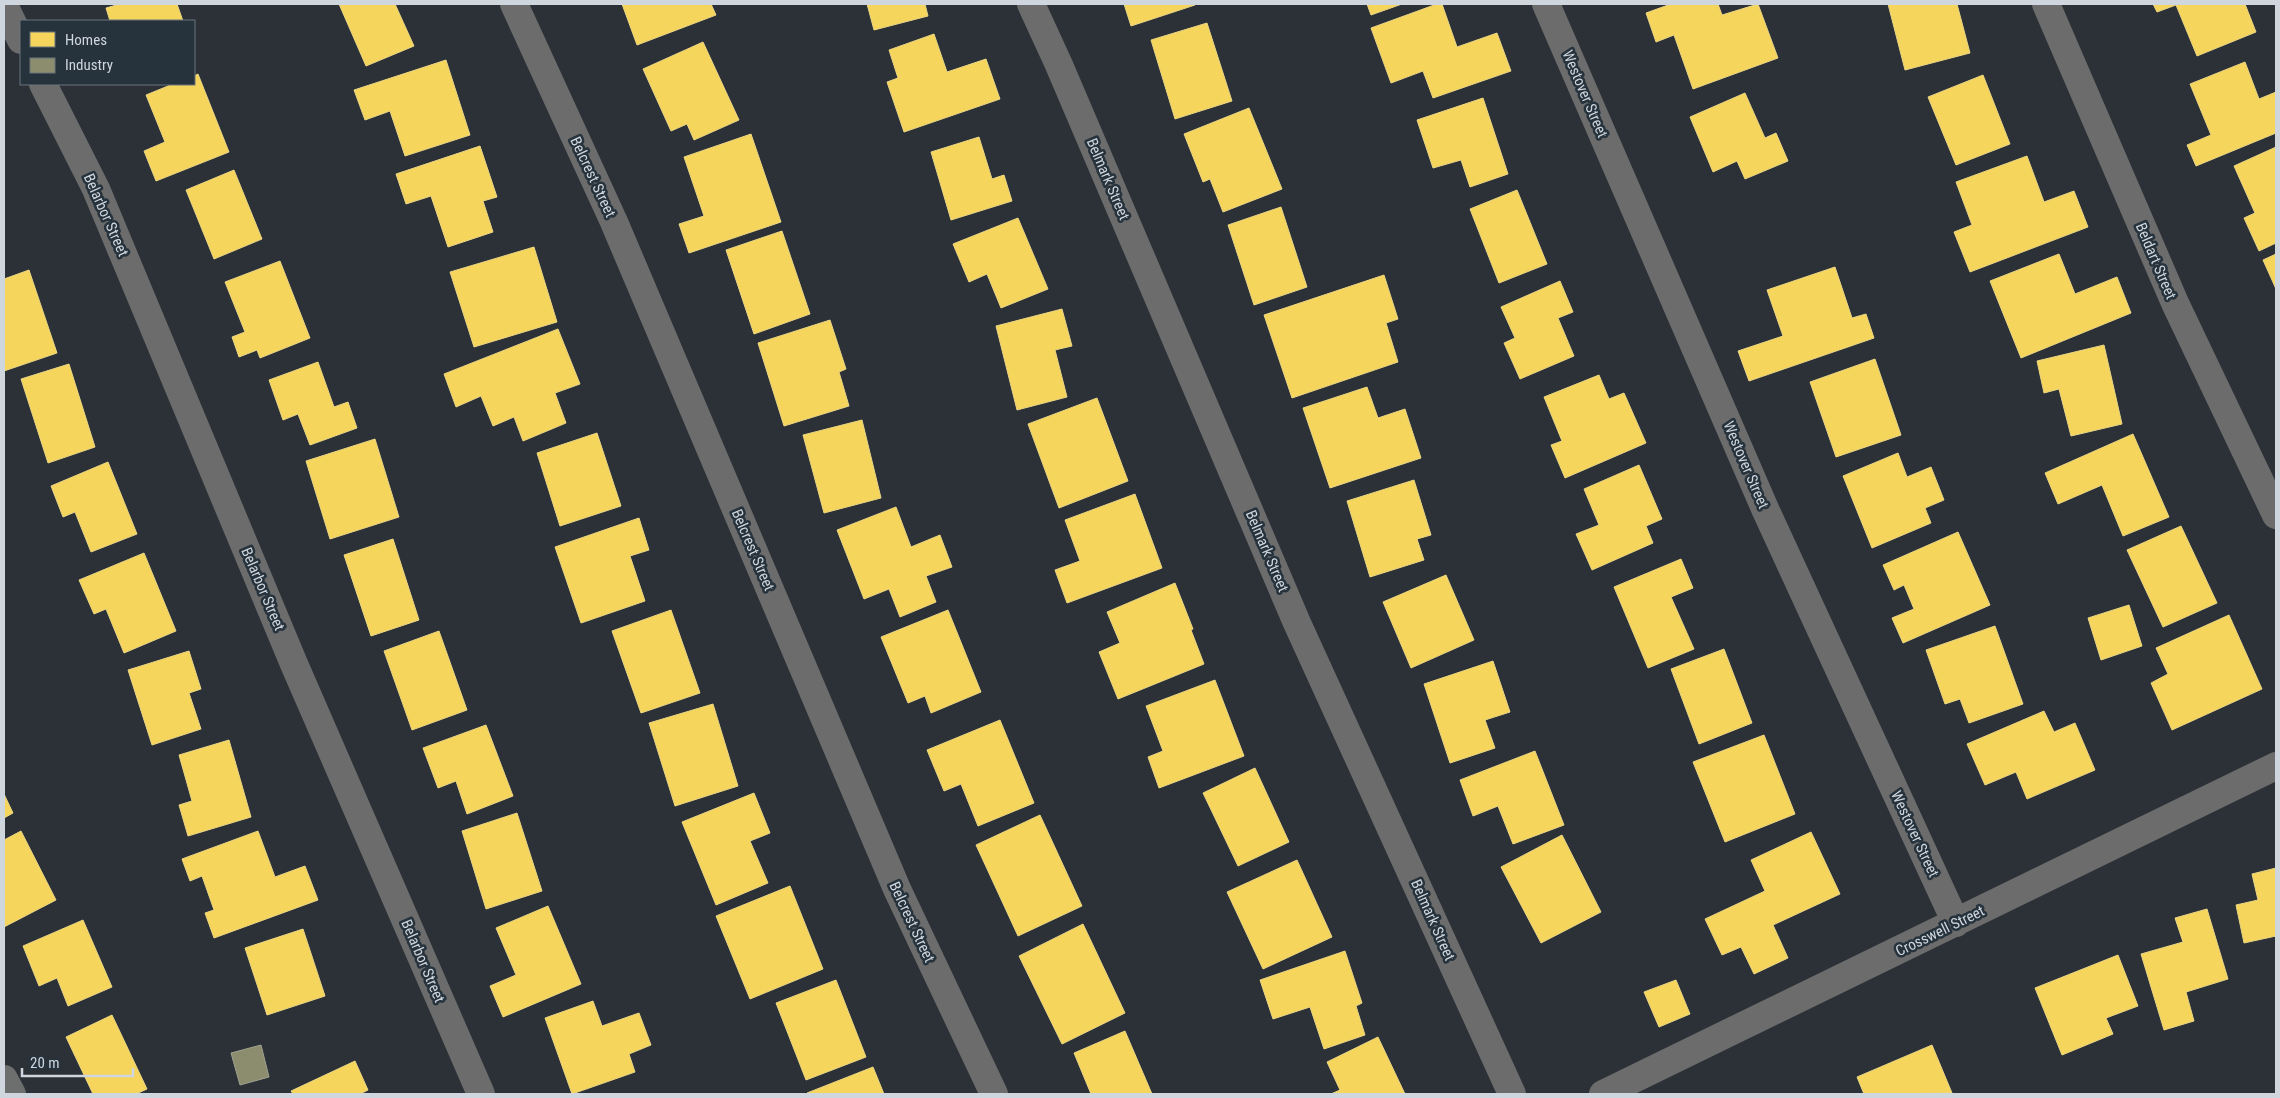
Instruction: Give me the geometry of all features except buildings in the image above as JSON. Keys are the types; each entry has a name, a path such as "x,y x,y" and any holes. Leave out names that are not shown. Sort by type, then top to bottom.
{"main road":[{"path":"4,1079 12,1094"}],"street":[{"name":"Belcrest Street","path":"514,4 614,222 896,889 994,1094"},
{"name":"Belmark Street","path":"1031,4 1059,65 1297,623 1512,1094"},
{"name":"Westover Street","path":"1546,4 1766,511 1956,923"},
{"name":"Beldart Street","path":"2046,4 2174,304 2276,515"},
{"path":"4,5 20,38"},
{"name":"Belarbor Street","path":"44,85 96,189 294,664 481,1094"},
{"name":"Crosswell Street","path":"1603,1094 2276,766"}]}
